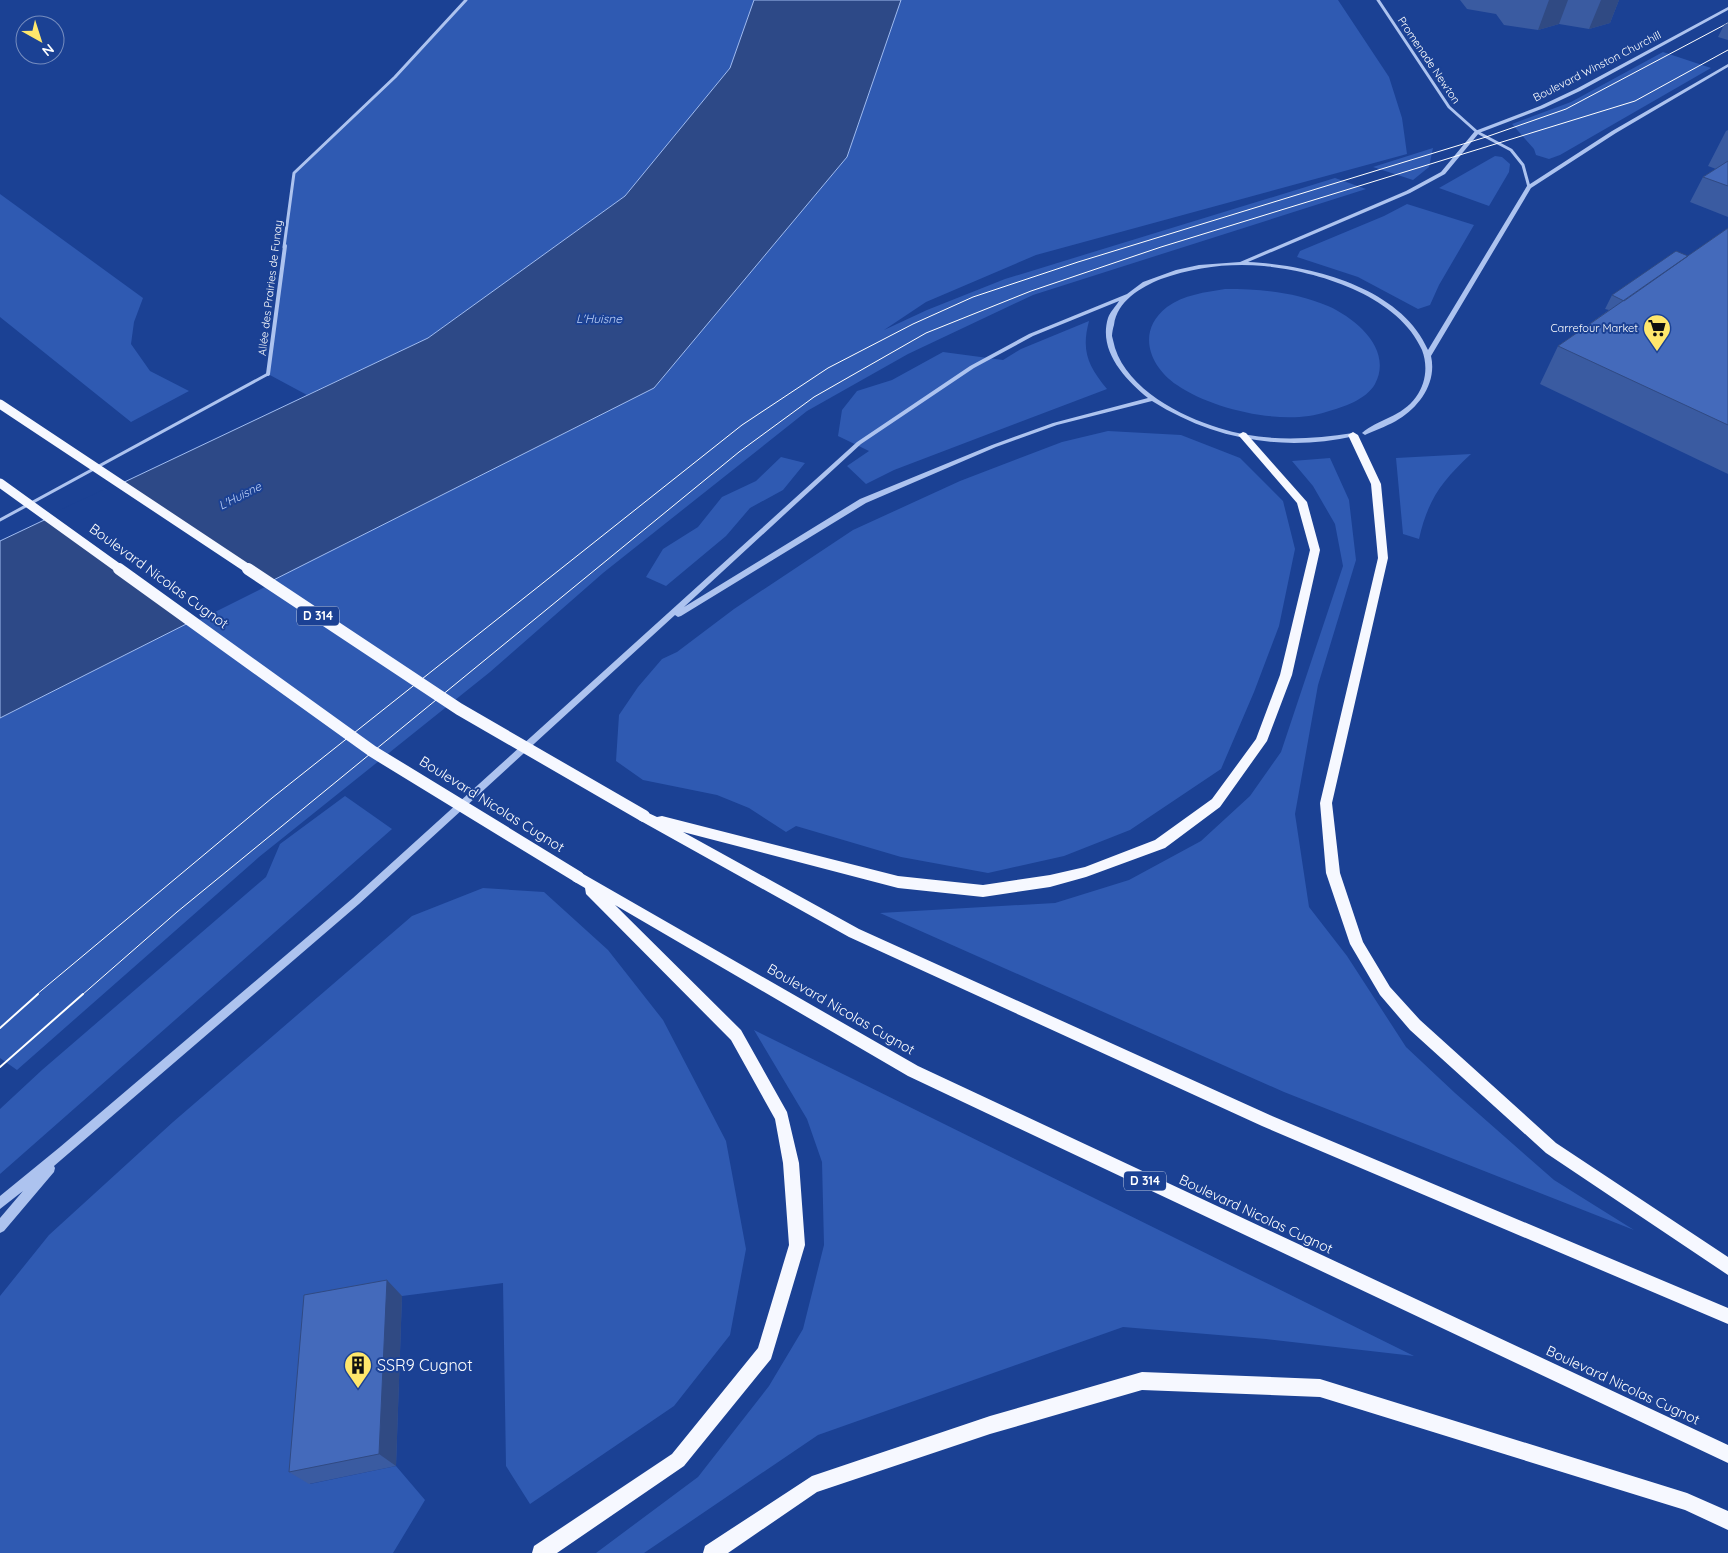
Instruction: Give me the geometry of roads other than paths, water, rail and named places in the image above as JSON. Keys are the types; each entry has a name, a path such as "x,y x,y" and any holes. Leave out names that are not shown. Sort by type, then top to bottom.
{"main road":[{"name":"D 314","path":"0,404 459,709 644,816 854,933 1266,1121 1728,1316"},
{"path":"1359,434 1376,484 1384,558 1326,803 1333,873 1358,944 1385,990 1415,1024 1551,1148 1728,1268"},
{"name":"D 314","path":"644,816 898,882 983,891 1050,881 1086,872 1160,844 1216,803 1261,741 1286,675 1315,550 1302,502 1243,436"},
{"name":"Boulevard Nicolas Cugnot","path":"0,483 372,751 578,877 913,1071 1728,1454"},
{"path":"541,1553 678,1460 765,1353 796,1245 791,1163 782,1117 736,1035 578,877"},
{"path":"712,1553 812,1486 990,1425 1142,1382 1320,1388 1687,1502 1728,1521"}],"street":[{"name":"Allée des Prairies de Funay","path":"268,374 294,174 395,77 466,0"},
{"name":"Promenade Newton","path":"1378,0 1449,107 1477,132 1511,150 1523,165 1529,187"},
{"name":"Boulevard Winston Churchill","path":"1240,263 1408,192 1443,173 1477,132 1542,107 1578,90 1728,8"},
{"path":"1428,356 1529,187 1614,132 1728,65"},
{"path":"1240,263 1300,270 1332,279 1362,291 1402,317 1421,340 1428,356 1430,373 1426,389 1415,404 1399,418 1359,434 1300,441 1243,436 1192,420 1152,399 1127,377 1112,352 1109,337 1111,321 1117,307 1129,295 1149,281 1198,266 1240,263"},
{"path":"0,1203 64,1151 356,900 859,443 972,367 1031,335 1129,295"},
{"path":"661,624 863,501 994,446 1056,424 1152,399"},
{"path":"0,1226 64,1151"}],"lane":[{"name":"Allée des Prairies de Funay","path":"0,520 268,374"}],"water":[{"name":"L'Huisne","path":"754,0 901,0 847,157 654,388 0,718 0,541 428,338 625,196 730,68"}],"tram line":[{"path":"36,995 272,798 742,425 828,368 913,324 973,297 1078,262 1486,137 1566,109 1728,23"},
{"path":"82,995 177,912 739,452 814,397 926,333 1031,291 1161,247 1635,101 1728,50"},
{"path":"0,1028 38,994"},
{"path":"0,1067 83,994"}],"place":[{"name":"Carrefour Market","path":"1657,352"},
{"name":"SSR9 Cugnot","path":"358,1389"}]}
